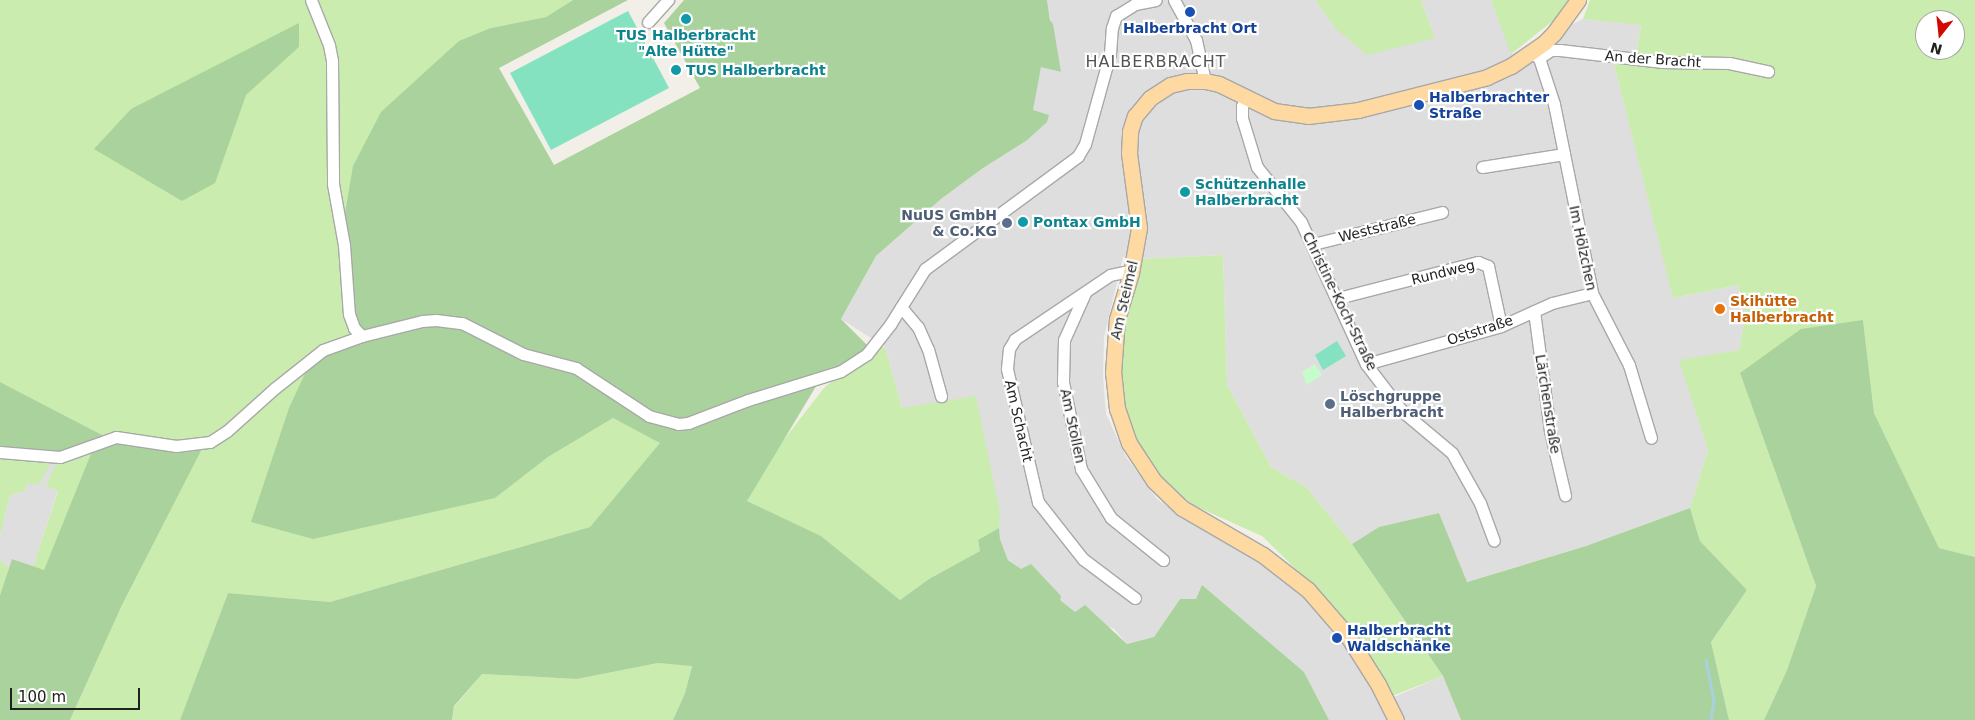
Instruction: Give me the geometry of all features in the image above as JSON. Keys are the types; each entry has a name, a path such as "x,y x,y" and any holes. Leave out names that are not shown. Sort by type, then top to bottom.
{"main road":[{"path":"1205,81 1219,84 1246,99 1274,111 1294,116 1358,110 1487,77 1536,55 1578,0"},
{"name":"Am Steimel","path":"1205,81 1179,83 1160,90 1146,102 1135,116 1129,139 1129,153 1139,228 1131,273 1117,320 1113,373 1114,396 1121,423 1135,455 1154,481 1182,508 1263,555 1308,590 1348,635 1378,684 1396,720"}],"street":[{"path":"311,0 329,45 332,61 333,184 344,245 346,296 350,321 362,336"},
{"path":"648,22 668,0"},
{"path":"0,452 60,457 116,437 176,446 210,442 227,432 274,388 323,350 362,336 422,321 436,320 462,323 523,354 576,368 640,412 659,420 678,424 688,423 748,400 841,371 867,354 901,307 925,269 1078,156 1085,144 1110,54 1112,28 1116,16 1136,4 1156,0"},
{"path":"1174,0 1196,40 1205,81"},
{"name":"An der Bracht","path":"1536,55 1551,50 1560,50 1662,62 1730,63 1768,71"},
{"name":"Im Hölzchen","path":"1536,55 1554,104 1592,293 1630,365 1650,438"},
{"name":"Christine-Koch-Straße","path":"1246,99 1242,106 1242,118 1257,167 1302,222 1338,298 1366,364 1402,411 1452,453 1480,502 1494,541"},
{"path":"1482,167 1564,154"},
{"name":"Weststraße","path":"1313,244 1442,212"},
{"name":"Rundweg","path":"1338,298 1478,262 1484,263 1488,266 1501,326"},
{"name":"Am Schacht","path":"1131,273 1116,272 1015,339 1009,348 1007,369 1038,502 1083,559 1135,598"},
{"name":"Am Stollen","path":"1085,293 1064,340 1063,382 1081,469 1111,518 1163,560"},
{"name":"Oststraße","path":"1366,364 1501,326 1552,303 1592,293"},
{"path":"901,307 918,328 928,349 941,396"},
{"name":"Lärchenstraße","path":"1534,311 1550,432 1565,495"}],"shaded area":[{"path":"1047,0 1315,0 1335,28 1435,38 1421,0 1491,0 1512,54 1583,19 1641,24 1634,65 1614,64 1674,298 1738,285 1746,313 1739,350 1680,361 1708,450 1690,508 1586,546 1466,582 1439,513 1379,527 1352,544 1307,488 1271,467 1227,385 1223,255 1141,259 1123,257 1104,337 1103,376 1106,414 1126,457 1157,499 1185,518 1250,555 1306,596 1349,651 1380,703 1443,676 1461,720 1329,720 1304,672 1202,586 1196,600 1180,599 1154,637 1127,644 1114,629 1075,613 1008,559 1000,539 999,528 902,408 885,347 841,319 876,256 941,199 983,168 1026,141 1041,66 1060,72"},
{"path":"51,462 58,462 46,486 58,490 33,567 13,559 9,568 0,560 0,537 10,495 25,491 27,483"}],"green space":[{"path":"0,0 573,0 546,17 491,28 495,498 548,457 613,418 661,443 590,527 330,602 228,593 180,720 70,720 122,605 202,449 190,452 154,448 106,437 0,382","holes":["299,23 299,47 246,94"]},
{"path":"573,0 628,0 499,68 554,165 700,88 664,23 684,0 1047,0 1061,72 1041,67 1033,110 1049,115 1047,122 1026,141 983,168 941,199 876,256 841,319 871,349 818,383 747,501 821,536 900,600 929,579 980,551 978,540 999,528 1000,539 1008,560 1021,569 1031,564 1061,596 1060,600 1075,612 1085,605 1127,644 1154,637 1180,599 1196,599 1202,585 1304,672 1329,720 673,720 685,693 692,666 658,663 577,679 482,674 454,706 452,720 180,720 228,593 330,602 590,527 660,443 613,418 548,457 495,498 313,539 251,522 289,408 309,365 326,353 352,345 346,310 344,219 353,166 381,112 459,41 491,28 546,17"},
{"path":"1315,0 1421,0 1435,38 1367,55 1335,28"},
{"path":"1491,0 1568,0 1554,20 1511,54"},
{"path":"1590,0 1975,0 1975,557 1939,548 1874,413 1863,320 1740,373 1816,586 1787,670 1764,720 1729,720 1711,642 1747,590 1700,541 1690,508 1708,450 1679,360 1739,350 1746,313 1738,285 1673,298 1614,64 1634,64 1641,25 1583,19"},
{"path":"628,11 669,88 551,150 510,73"},
{"path":"299,23 299,47 246,95 215,183 182,201 94,149 131,109"},
{"path":"1223,255 1227,385 1271,467 1307,488 1352,544 1443,676 1392,696 1364,647 1318,591 1262,536 1193,505 1163,480 1137,441 1122,408 1120,375 1123,320 1141,259"},
{"path":"1863,320 1874,413 1939,548 1975,557 1975,720 1764,720 1787,670 1816,586 1740,373 1801,329"},
{"path":"1337,341 1346,356 1323,370 1315,355"},
{"path":"885,347 902,408 976,396 1000,513 999,528 978,540 980,551 929,579 900,600 821,536 747,501 776,450 824,388 871,349"},
{"path":"1315,364 1322,375 1307,385 1302,372"},
{"path":"0,382 106,437 59,453 0,448"},
{"path":"115,440 190,452 202,449 122,605 70,720 0,720 0,595 12,559 44,570 92,451"},
{"path":"92,451 44,571 33,567 58,491 46,486 54,468 58,462"},
{"path":"0,457 51,462 40,483 33,485 27,483 25,491 10,495 0,537"},
{"path":"1690,508 1700,541 1747,590 1711,642 1729,720 1461,720 1443,676 1352,544 1379,527 1439,513 1467,582 1586,546"},
{"path":"0,560 9,568 0,595"},
{"path":"658,663 692,665 685,693 673,720 452,720 454,707 482,674 577,679"}],"waterway":[{"path":"1706,660 1714,701 1711,720"}],"place":[{"name":"Halberbracht Ort","path":"1190,12"},
{"name":"TUS Halberbracht \"Alte Hütte\"","path":"686,19"},
{"name":"TUS Halberbracht","path":"676,70"},
{"name":"Halberbrachter Straße","path":"1419,105"},
{"name":"Schützenhalle Halberbracht","path":"1185,192"},
{"name":"Pontax GmbH","path":"1023,222"},
{"name":"NuUS GmbH & Co.KG","path":"1007,223"},
{"name":"Skihütte Halberbracht","path":"1720,309"},
{"name":"Löschgruppe Halberbracht","path":"1330,404"},
{"name":"Halberbracht Waldschänke","path":"1337,638"}],"district":[{"name":"HALBERBRACHT","path":"1156,62"}]}
